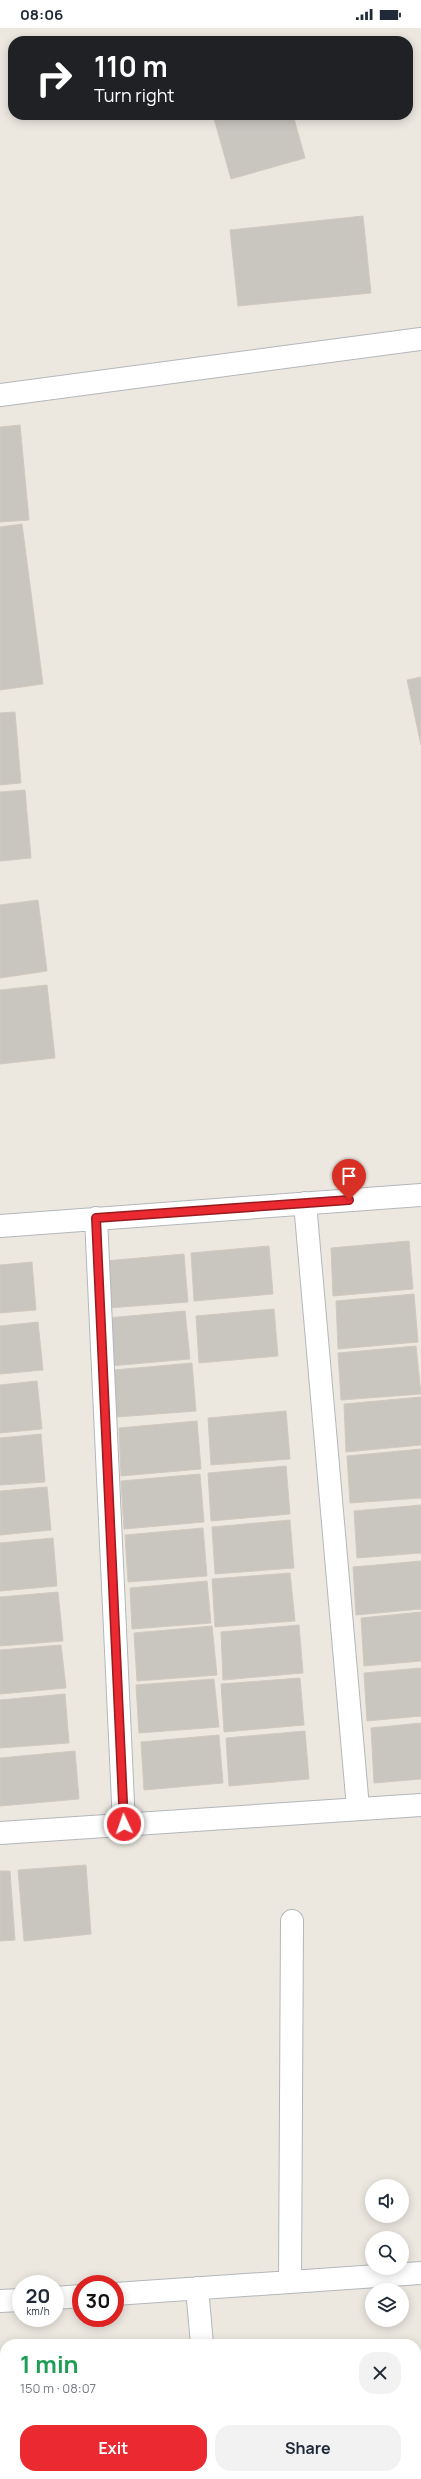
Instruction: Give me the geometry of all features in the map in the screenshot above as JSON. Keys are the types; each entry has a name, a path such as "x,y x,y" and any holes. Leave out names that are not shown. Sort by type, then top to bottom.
{"street":[{"path":"0,394 421,339"},
{"path":"0,1226 421,1195"},
{"path":"305,1204 358,1808"},
{"path":"96,1218 124,1824"},
{"path":"0,1833 421,1805"},
{"path":"290,2282 292,1921"},
{"path":"124,2293 421,2273"},
{"path":"197,2288 202,2339"},
{"path":"0,2301 12,2300"}],"building":[{"path":"214,120 294,120 305,158 231,179"},
{"path":"363,216 371,293 238,306 230,230"},
{"path":"20,425 29,520 0,522 0,427"},
{"path":"22,524 43,684 0,690 0,527"},
{"path":"421,677 421,745 407,680"},
{"path":"15,712 21,783 0,785 0,713"},
{"path":"25,790 31,858 0,861 0,792"},
{"path":"38,900 47,971 0,978 0,905"},
{"path":"47,985 55,1058 0,1064 0,990"},
{"path":"409,1241 413,1289 333,1296 331,1248"},
{"path":"269,1246 273,1294 194,1301 191,1253"},
{"path":"184,1254 188,1302 108,1308 105,1261"},
{"path":"32,1262 36,1310 0,1313 0,1265"},
{"path":"414,1294 418,1342 338,1349 336,1301"},
{"path":"274,1309 278,1356 199,1363 196,1316"},
{"path":"185,1311 190,1359 110,1366 107,1318"},
{"path":"38,1322 43,1370 0,1374 0,1326"},
{"path":"416,1346 421,1394 341,1400 338,1353"},
{"path":"192,1363 196,1411 117,1417 114,1370"},
{"path":"37,1381 42,1429 0,1433 0,1385"},
{"path":"421,1397 421,1445 346,1452 344,1404"},
{"path":"286,1411 290,1459 211,1465 208,1418"},
{"path":"197,1421 201,1469 121,1476 119,1428"},
{"path":"41,1434 45,1482 0,1485 0,1438"},
{"path":"421,1449 421,1498 350,1503 347,1456"},
{"path":"286,1466 290,1514 211,1521 208,1473"},
{"path":"200,1474 204,1522 124,1529 121,1481"},
{"path":"47,1487 51,1530 0,1535 0,1491"},
{"path":"421,1505 421,1553 357,1558 354,1511"},
{"path":"290,1520 294,1568 215,1574 212,1527"},
{"path":"203,1528 207,1576 128,1582 125,1535"},
{"path":"53,1538 57,1586 0,1591 0,1543"},
{"path":"421,1561 421,1609 356,1615 353,1567"},
{"path":"290,1573 295,1621 215,1627 212,1579"},
{"path":"207,1581 211,1623 132,1629 130,1588"},
{"path":"58,1592 63,1641 0,1646 0,1597"},
{"path":"421,1612 421,1661 364,1666 361,1618"},
{"path":"299,1625 303,1673 223,1680 221,1632"},
{"path":"212,1626 217,1675 137,1681 134,1633"},
{"path":"61,1645 66,1688 0,1694 0,1650"},
{"path":"421,1668 421,1716 367,1721 364,1673"},
{"path":"300,1678 304,1725 224,1732 221,1684"},
{"path":"214,1679 219,1727 139,1733 136,1685"},
{"path":"65,1694 69,1743 0,1748 0,1700"},
{"path":"421,1723 421,1779 374,1783 371,1728"},
{"path":"305,1731 309,1779 229,1786 226,1738"},
{"path":"219,1735 223,1783 144,1790 141,1742"},
{"path":"75,1751 79,1799 0,1806 0,1758"},
{"path":"86,1865 91,1934 24,1941 18,1870"},
{"path":"0,1871 10,1871 15,1940 0,1941"}],"route":[{"path":"124,1824 96,1218 349,1200"}]}
